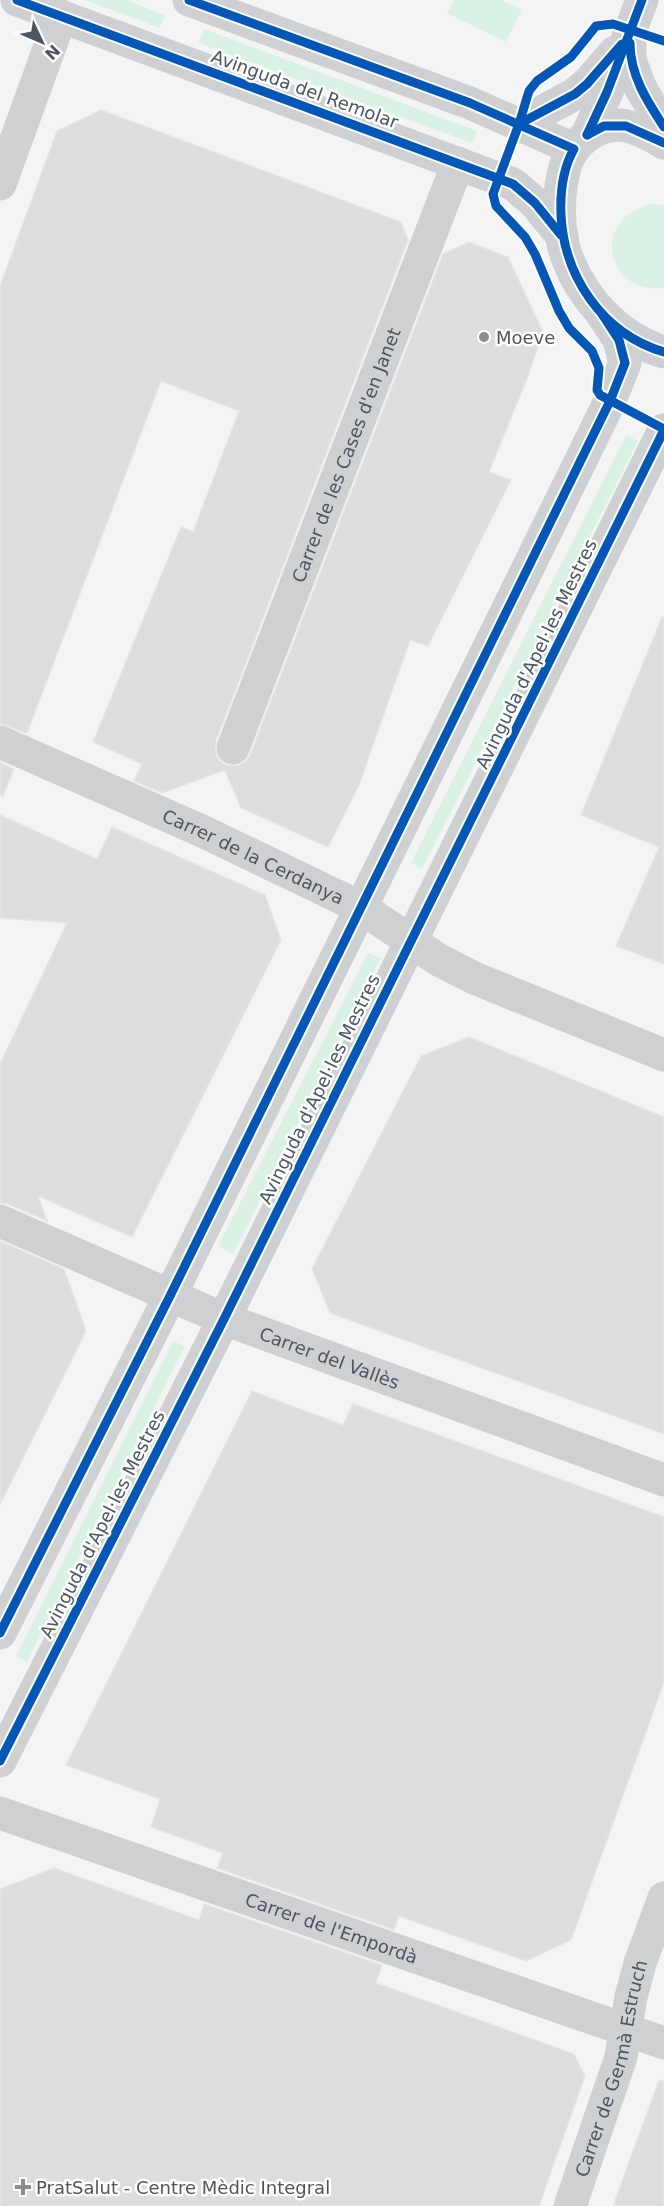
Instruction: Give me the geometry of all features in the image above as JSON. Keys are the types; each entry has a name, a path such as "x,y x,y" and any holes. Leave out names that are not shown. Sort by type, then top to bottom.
{"street":[{"name":"Avinguda del Remolar","path":"17,0 513,184 535,203 562,236"},
{"path":"189,0 470,103 519,124 581,142"},
{"path":"581,142 608,92 642,0"},
{"path":"0,184 61,16"},
{"path":"519,124 575,94 587,84 630,35"},
{"path":"630,35 630,60 640,87 664,127"},
{"path":"581,142 604,126 626,126 664,143"},
{"name":"Avinguda del Remolar","path":"581,142 566,164 560,196 562,236 567,259 582,287 603,314 625,334 650,348 664,352"},
{"name":"Carrer de les Cases d'en Janet","path":"233,748 458,163"},
{"path":"0,1633 170,1296 610,401 625,363 619,340 603,314"},
{"name":"Avinguda d'Apel·les Mestres","path":"4,1744 224,1319 664,430"},
{"name":"Carrer de la Cerdanya","path":"0,742 202,831 360,907 410,943 474,978 664,1055"},
{"name":"Carrer del Vallès","path":"0,1221 224,1319 664,1480"},
{"name":"Carrer de l'Empordà","path":"0,1813 664,2043"},
{"name":"Carrer de Germà Estruch","path":"570,2206 621,2057 640,1963 664,1898"}],"green space":[{"path":"85,0 126,0 165,15 160,28"},
{"path":"454,0 502,0 522,10 506,42 447,13"},
{"path":"204,29 477,131 472,143 199,43"},
{"path":"653,204 664,205 664,288 644,287 629,280 618,269 613,254 613,239 619,224 632,212"},
{"path":"626,435 638,441 422,869 411,863"},
{"path":"368,953 381,958 233,1254 218,1246"},
{"path":"173,1341 185,1346 27,1662 16,1656"}],"building":[{"path":"101,110 401,222 408,240 216,741 215,751 219,760 226,765 236,766 245,762 250,755 443,254 469,242 508,257 543,332 528,376 489,472 511,480 428,646 410,640 359,785 328,847 241,808 225,770 162,793 134,781 142,764 93,742 181,527 193,532 239,411 161,381 27,733 0,724 0,286 57,131"},
{"path":"662,617 664,618 664,964 616,946 659,847 581,815"},
{"path":"0,762 14,769 3,796 0,795"},
{"path":"0,815 97,859 112,827 265,895 281,940 132,1237 38,1196 47,1221 8,1204 0,1203 0,1064 67,923 0,918"},
{"path":"469,1037 664,1117 664,1434 330,1313 312,1269 421,1056"},
{"path":"0,1241 64,1269 86,1331 0,1505"},
{"path":"252,1391 343,1425 353,1404 664,1517 664,1682 571,1940 526,1961 399,1916 394,1930 217,1868 223,1853 151,1827 160,1799 66,1765"},
{"path":"54,1868 199,1920 204,1904 382,1965 376,1983 574,2054 585,2076 539,2206 0,2206 0,1889"},
{"path":"659,2080 664,2081 664,2206 613,2206"}],"cycle path":[{"path":"17,0 513,184 535,203 561,235"},
{"path":"189,0 470,103 574,149 563,181 561,215 564,238 579,281 605,317 623,332 664,352"},
{"path":"587,135 607,92 642,0"},
{"path":"664,41 613,24 596,26 571,57 537,81 529,91 493,194 496,206 525,237 535,254 559,311 569,328 592,351 599,368 597,390 600,395 664,429"},
{"path":"630,43 636,77 664,127"},
{"path":"519,124 575,94 587,84 622,44"},
{"path":"587,135 604,126 626,126 664,143"},
{"path":"0,1633 170,1296 610,401 625,363 619,340 602,314"},
{"path":"0,1761 224,1319 664,430"}],"place":[{"name":"Moeve","path":"484,337"},
{"name":"PratSalut - Centre Mèdic Integral","path":"23,2187"}]}
